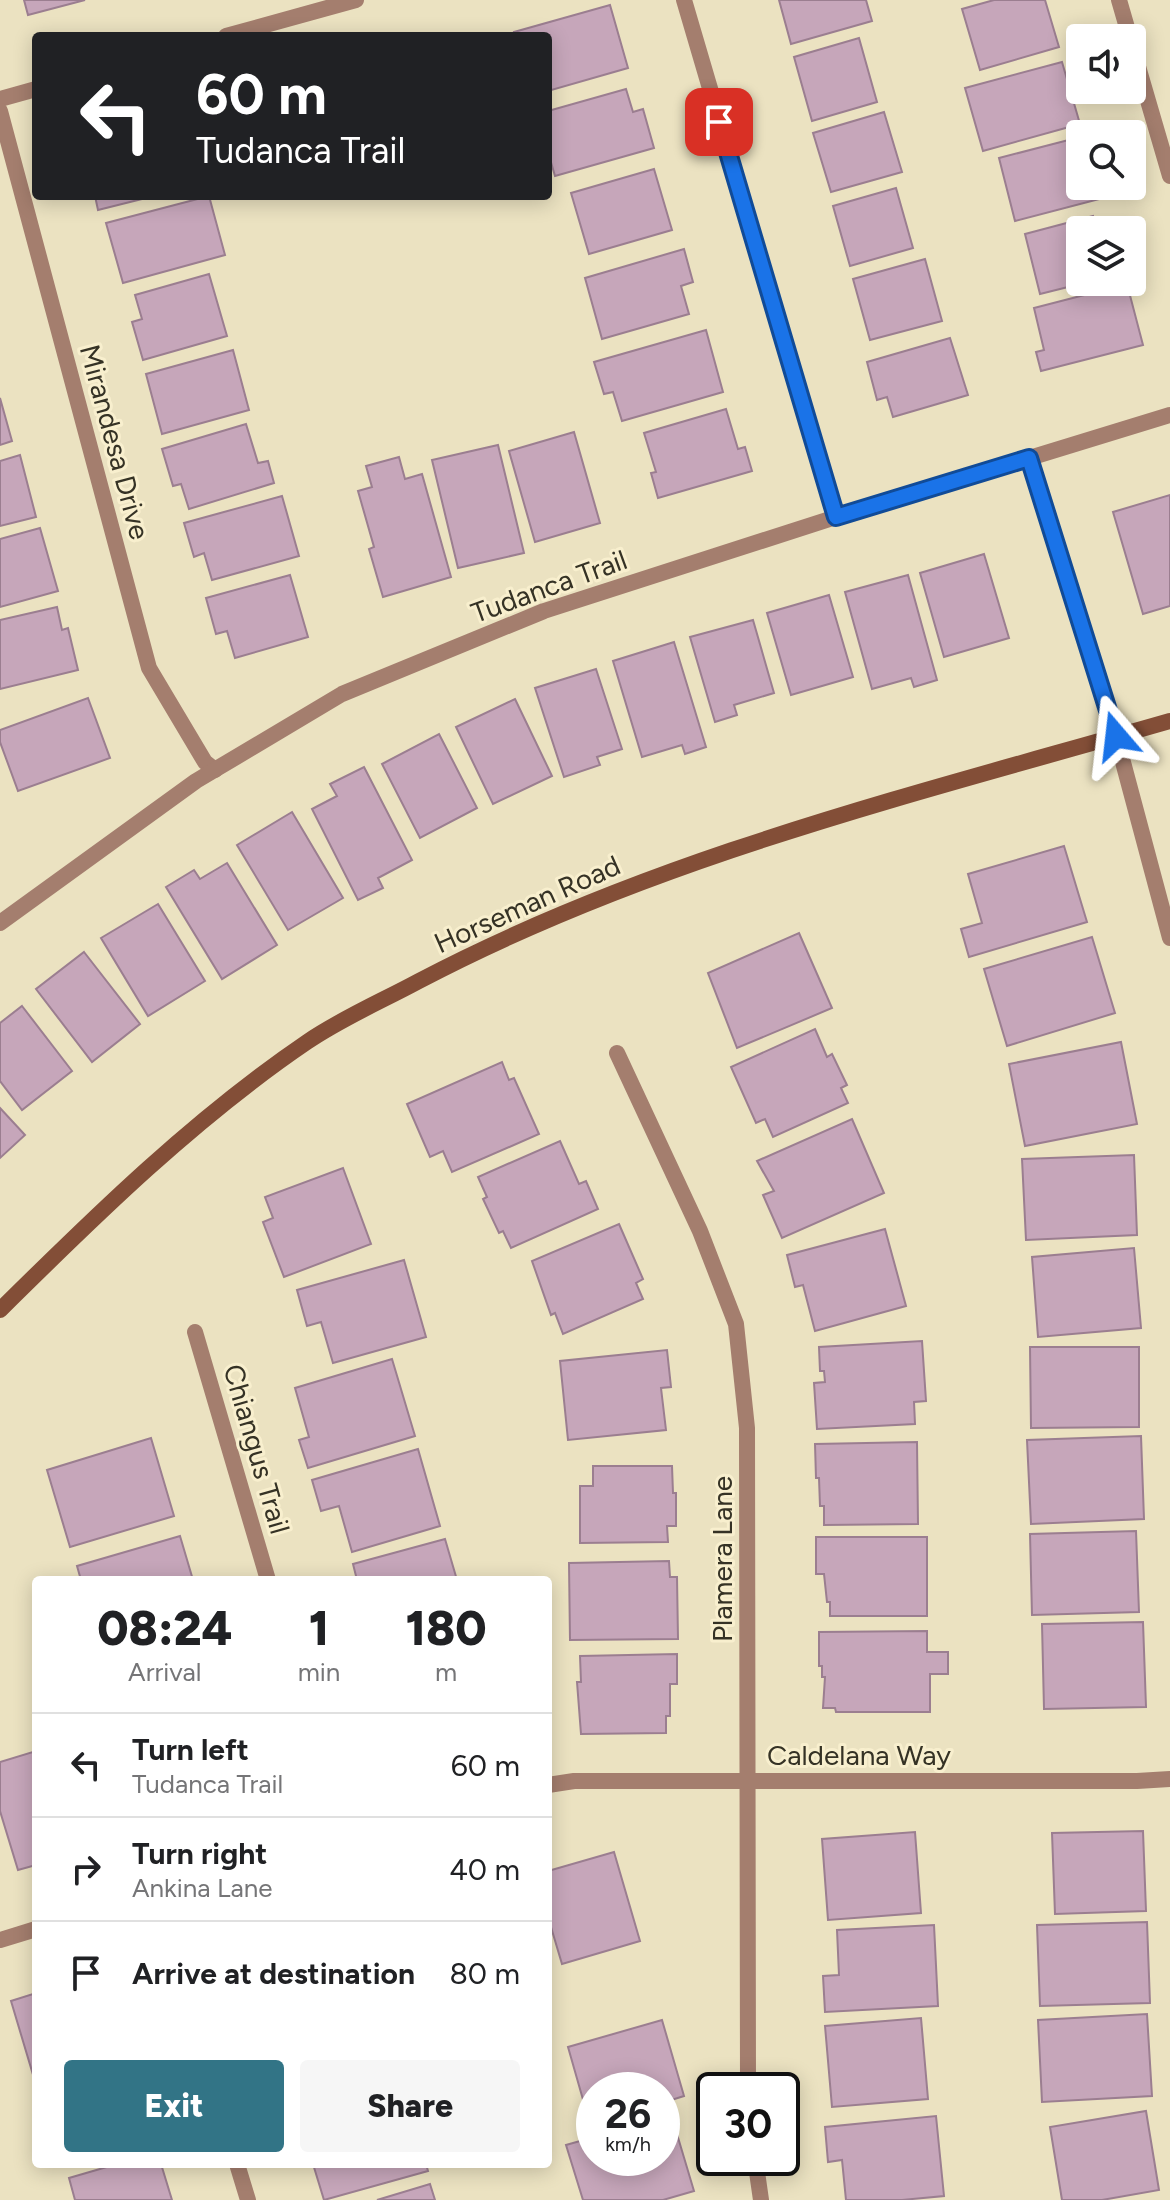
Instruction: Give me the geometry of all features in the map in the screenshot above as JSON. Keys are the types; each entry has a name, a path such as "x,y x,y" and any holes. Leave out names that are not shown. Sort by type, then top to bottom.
{"street":[{"path":"240,32 356,0"},
{"path":"684,0 836,517"},
{"path":"1119,0 1126,24"},
{"path":"0,99 32,90"},
{"path":"1146,94 1170,176"},
{"name":"Mirandesa Drive","path":"0,111 149,668 205,762 215,770"},
{"name":"Tudanca Trail","path":"0,923 121,833 215,770 342,694 544,611 836,517 1170,415"},
{"path":"1029,458 1116,736 1170,938"},
{"name":"Horseman Road","path":"0,1310 182,1140 309,1041 484,947 577,906 688,864 1170,721"},
{"name":"Plamera Lane","path":"617,1053 700,1231 736,1324 747,1428 748,2072"},
{"name":"Chiangus Trail","path":"195,1332 267,1576"},
{"name":"Caldelana Way","path":"552,1784 574,1781 1170,1779"},
{"path":"0,1940 32,1930"},
{"path":"238,2168 248,2200"},
{"path":"758,2176 761,2200"}],"building":[{"path":"24,0 85,0 28,15"},
{"path":"779,0 866,0 872,21 791,44"},
{"path":"994,0 1045,0 1059,47 980,70 962,9"},
{"path":"610,5 628,68 552,90 552,32 514,32"},
{"path":"859,38 877,102 812,121 794,57"},
{"path":"1062,62 1066,76 1066,104 1074,104 1079,120 1066,120 1066,128 983,151 965,88"},
{"path":"626,89 633,112 643,109 654,148 555,176 552,166 552,110"},
{"path":"884,112 902,172 831,192 813,133"},
{"path":"1066,141 1066,200 1095,200 1015,221 999,158"},
{"path":"654,169 672,230 589,254 571,193"},
{"path":"896,188 913,248 850,266 833,206"},
{"path":"96,200 138,200 98,210"},
{"path":"194,200 210,200 225,255 123,283 106,223"},
{"path":"1066,223 1066,288 1040,294 1025,234"},
{"path":"684,249 693,282 681,286 689,314 602,339 585,278"},
{"path":"925,259 942,321 870,340 853,279"},
{"path":"209,274 227,336 143,360 132,322 142,319 135,295"},
{"path":"1080,296 1130,296 1143,345 1041,371 1036,352 1044,350 1034,308"},
{"path":"706,330 723,392 622,421 613,392 604,394 594,362"},
{"path":"950,338 968,395 893,417 887,397 877,400 867,362"},
{"path":"233,350 249,410 162,434 146,374"},
{"path":"0,398 12,441 0,445"},
{"path":"726,409 738,449 745,447 752,471 658,498 651,473 656,472 644,433"},
{"path":"246,424 258,463 268,461 274,483 189,509 181,484 173,486 162,449"},
{"path":"574,432 600,523 535,542 509,451"},
{"path":"498,445 524,553 458,568 432,460"},
{"path":"20,455 36,517 0,526 0,461"},
{"path":"399,457 405,479 422,474 451,577 383,597 369,549 374,547 358,491 372,487 366,466"},
{"path":"1170,495 1170,606 1143,614 1113,512"},
{"path":"282,496 299,556 212,580 204,553 194,557 184,523"},
{"path":"40,528 58,591 0,607 0,539"},
{"path":"984,554 1009,638 944,657 920,573"},
{"path":"290,575 308,637 235,658 227,631 216,634 206,598"},
{"path":"908,575 937,680 914,687 911,678 872,689 845,592"},
{"path":"829,595 853,677 791,695 767,613"},
{"path":"57,607 62,630 68,628 78,670 0,689 0,620"},
{"path":"753,620 774,693 734,705 737,715 715,722 690,637"},
{"path":"674,642 706,747 685,754 682,745 642,757 613,661"},
{"path":"596,669 622,749 597,757 600,765 564,777 535,688"},
{"path":"88,698 110,758 18,791 0,742 0,730"},
{"path":"515,699 552,776 493,804 456,727"},
{"path":"439,734 477,808 420,838 382,764"},
{"path":"364,767 412,860 378,878 383,888 358,900 312,809 337,796 330,784"},
{"path":"292,812 343,898 288,930 237,845"},
{"path":"1064,846 1087,922 969,957 961,929 982,923 968,874"},
{"path":"227,863 277,945 222,979 166,887 194,870 200,879"},
{"path":"158,904 205,981 148,1016 101,938"},
{"path":"799,933 832,1008 737,1048 708,973"},
{"path":"1092,937 1115,1013 1007,1046 984,969"},
{"path":"84,952 140,1024 92,1062 36,989"},
{"path":"22,1006 72,1071 22,1110 0,1081 0,1023"},
{"path":"815,1029 827,1057 832,1054 847,1085 841,1088 848,1103 773,1137 765,1119 756,1123 731,1067"},
{"path":"1121,1042 1137,1124 1025,1146 1009,1064"},
{"path":"502,1062 509,1080 514,1078 539,1134 452,1172 443,1151 430,1157 407,1104"},
{"path":"0,1108 25,1135 0,1158"},
{"path":"852,1119 884,1193 782,1238 763,1195 774,1191 757,1161"},
{"path":"560,1141 579,1184 586,1181 598,1209 511,1248 503,1231 499,1233 483,1199 487,1197 478,1177"},
{"path":"1134,1155 1137,1235 1026,1240 1022,1159"},
{"path":"343,1168 371,1244 284,1277 263,1222 273,1218 265,1197"},
{"path":"619,1224 643,1279 636,1283 643,1299 563,1334 555,1313 551,1315 532,1261"},
{"path":"885,1229 906,1306 815,1331 803,1285 795,1287 787,1255"},
{"path":"1134,1248 1141,1328 1038,1337 1032,1257"},
{"path":"404,1260 426,1337 333,1363 321,1322 307,1326 297,1290"},
{"path":"922,1341 926,1401 914,1402 915,1424 817,1429 814,1383 825,1382 824,1371 820,1371 819,1347"},
{"path":"1030,1347 1139,1347 1139,1427 1031,1428"},
{"path":"667,1350 671,1387 661,1388 666,1430 568,1440 560,1361"},
{"path":"392,1359 415,1436 308,1468 299,1440 309,1437 295,1388"},
{"path":"1141,1436 1144,1519 1031,1524 1027,1440"},
{"path":"151,1438 174,1516 70,1547 47,1470"},
{"path":"917,1442 918,1524 824,1525 824,1506 820,1506 819,1478 816,1478 815,1444"},
{"path":"418,1449 440,1526 352,1552 339,1506 321,1511 312,1480"},
{"path":"593,1466 672,1466 676,1526 667,1526 668,1542 580,1543 580,1486 593,1486"},
{"path":"1136,1531 1139,1612 1032,1615 1030,1534"},
{"path":"180,1536 192,1576 80,1576 77,1566"},
{"path":"816,1537 927,1537 927,1616 830,1616 824,1574 816,1574"},
{"path":"445,1539 456,1576 356,1576 353,1564"},
{"path":"669,1561 670,1577 677,1577 678,1639 570,1640 569,1563"},
{"path":"1143,1622 1146,1707 1044,1709 1042,1624"},
{"path":"927,1631 927,1652 948,1652 948,1674 930,1674 930,1712 836,1712 835,1708 823,1708 825,1677 822,1677 822,1666 819,1666 819,1632"},
{"path":"677,1654 677,1684 670,1684 670,1716 666,1716 666,1733 581,1734 577,1682 581,1682 580,1656"},
{"path":"32,1752 32,1866 18,1870 0,1811 0,1762"},
{"path":"1143,1831 1146,1911 1055,1914 1052,1833"},
{"path":"915,1832 921,1913 828,1920 822,1839"},
{"path":"614,1852 640,1941 562,1964 552,1930 552,1870"},
{"path":"1147,1922 1150,2003 1040,2006 1037,1925"},
{"path":"934,1925 938,2006 825,2012 823,1976 839,1975 837,1930"},
{"path":"32,1994 32,2071 11,2001"},
{"path":"1147,2014 1152,2096 1042,2102 1038,2020"},
{"path":"921,2018 928,2099 832,2107 825,2026"},
{"path":"662,2020 677,2072 576,2072 576,2075 568,2047"},
{"path":"1146,2111 1159,2190 1102,2200 1062,2200 1050,2127"},
{"path":"936,2116 944,2196 846,2200 842,2160 828,2162 825,2127"},
{"path":"576,2142 576,2176 680,2176 680,2144 694,2191 663,2200 583,2200 566,2145"},
{"path":"103,2168 162,2168 172,2200 75,2200 69,2178"},
{"path":"314,2168 427,2168 428,2171 324,2200"},
{"path":"430,2184 435,2200 377,2200"}],"route":[{"path":"719,122 836,517 1029,458 1116,736"}]}
